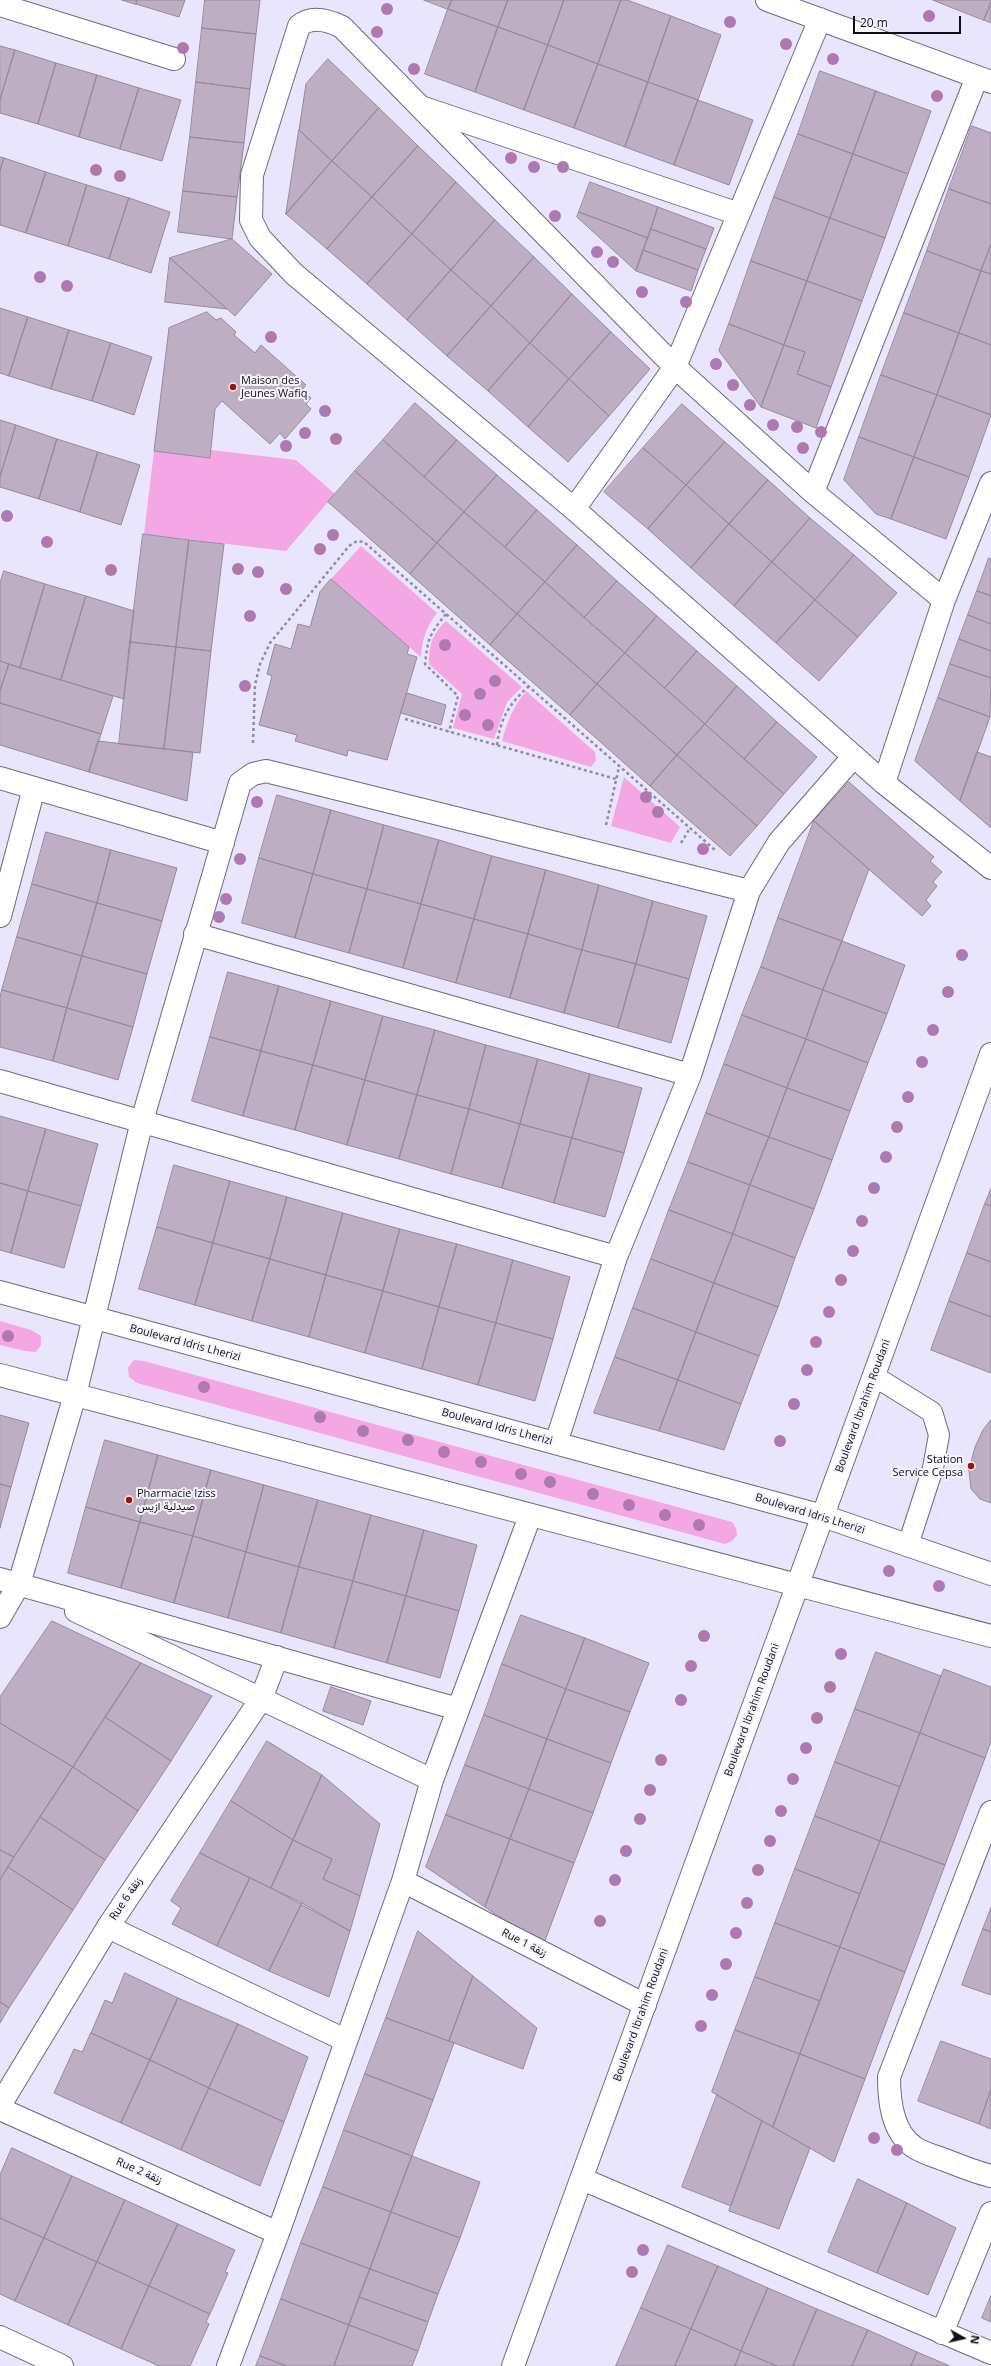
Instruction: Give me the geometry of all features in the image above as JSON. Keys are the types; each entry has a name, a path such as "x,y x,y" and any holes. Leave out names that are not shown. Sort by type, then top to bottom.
{"street":[{"path":"767,0 984,79 813,492"},
{"path":"0,5 174,59"},
{"path":"574,509 675,367 820,19"},
{"path":"944,600 813,492 675,367 342,28 329,21 317,20 303,23 299,26 252,175 251,220 260,238 294,274 574,509 884,784 991,868"},
{"path":"419,107 739,214"},
{"path":"884,784 944,600 991,483"},
{"path":"556,1444 616,1257 690,1075 750,891 779,842 854,756"},
{"path":"0,1618 10,1581 75,1395 142,1121 195,934 240,784 253,774 266,771 750,891"},
{"path":"0,778 223,843"},
{"path":"0,916 34,788"},
{"path":"195,934 690,1075"},
{"name":"Boulevard Ibrahim Roudani","path":"517,2365 582,2179 991,1054"},
{"path":"0,1082 142,1121 616,1257"},
{"name":"Boulevard Idris Lherizi","path":"0,1292 823,1516 991,1574"},
{"path":"0,1375 530,1516 991,1636"},
{"path":"228,2366 278,2233 402,1881 432,1780 530,1516"},
{"path":"10,1581 458,1708"},
{"path":"10,1581 432,1780"},
{"name":"Rue 6 زنقة","path":"0,2105 108,1927 261,1699 277,1657"},
{"path":"991,1812 889,2077 889,2098 892,2114 901,2132 913,2147 976,2173 991,2176"},
{"name":"Rue 1 زنقة","path":"402,1881 645,2005"},
{"path":"108,1927 345,2040"},
{"name":"Rue 2 زنقة","path":"0,2109 278,2233"},
{"path":"582,2179 991,2353"},
{"path":"942,2333 991,2213"},
{"path":"0,2337 62,2366"}],"lane":[{"path":"874,1376 932,1412 939,1435 933,1468 908,1545"}],"path":[{"path":"253,774 253,706 255,685 260,664 270,643 349,546 357,541 364,542 717,852"},
{"path":"446,614 432,630 426,646 425,664 458,696 449,732"},
{"path":"497,745 502,722 511,702 528,687"},
{"path":"405,719 616,779"},
{"path":"607,830 619,767"},
{"path":"680,845 690,828"}],"shaded area":[{"path":"211,450 296,460 335,494 286,551 144,534 154,451 209,458"},
{"path":"361,546 437,613 425,634 421,657 331,579"},
{"path":"446,621 522,687 507,702 494,739 453,728 462,694 429,664 429,651 432,640"},
{"path":"526,691 595,752 596,760 591,767 502,741 511,715 517,703"},
{"path":"624,777 680,827 671,843 611,826"},
{"path":"0,1321 31,1330 41,1336 41,1345 36,1352 0,1345"},
{"path":"134,1360 144,1361 732,1522 736,1528 737,1535 732,1541 725,1544 137,1383 129,1377 128,1368"}],"building":[{"path":"122,0 137,0 136,4"},
{"path":"137,0 185,0 179,17 136,4"},
{"path":"205,0 260,0 256,34 202,28"},
{"path":"424,0 452,0 448,9"},
{"path":"452,0 508,0 498,27 448,9"},
{"path":"508,0 564,0 548,45 498,27"},
{"path":"564,0 621,0 598,64 548,45"},
{"path":"621,0 627,0 671,16 648,82 598,64"},
{"path":"933,0 991,0 991,2 984,20"},
{"path":"991,2 991,23 984,20"},
{"path":"448,9 498,27 475,92 425,74"},
{"path":"671,16 721,35 698,100 648,82"},
{"path":"498,27 548,45 524,110 475,92"},
{"path":"202,28 256,34 250,89 196,82"},
{"path":"548,45 598,64 574,128 524,110"},
{"path":"0,46 15,50 0,100"},
{"path":"15,50 56,63 38,124 0,113 0,100"},
{"path":"328,59 379,108 332,161 299,130 306,84"},
{"path":"56,63 97,75 79,137 38,124"},
{"path":"598,64 648,82 625,147 574,128"},
{"path":"820,71 876,91 853,154 798,134"},
{"path":"97,75 139,88 120,149 79,137"},
{"path":"196,82 250,89 244,143 190,137"},
{"path":"648,82 698,100 674,165 625,147"},
{"path":"139,88 181,100 162,161 120,149"},
{"path":"876,91 931,111 908,174 853,154"},
{"path":"698,100 753,120 729,185 674,165"},
{"path":"379,108 418,146 372,197 332,161"},
{"path":"972,126 991,133 991,204 949,189"},
{"path":"299,130 332,161 286,214"},
{"path":"798,134 853,154 830,218 774,197"},
{"path":"190,137 244,143 237,197 183,191"},
{"path":"418,146 456,182 412,234 372,197"},
{"path":"853,154 908,174 885,238 830,218"},
{"path":"0,157 4,158 0,171"},
{"path":"4,158 46,172 26,233 0,225 0,171"},
{"path":"332,161 372,197 327,249 286,214"},
{"path":"46,172 87,185 68,246 26,233"},
{"path":"456,182 495,220 451,270 412,234"},
{"path":"590,182 658,207 648,238 579,212"},
{"path":"87,185 129,198 109,259 68,246"},
{"path":"949,189 991,204 991,244 981,271 927,251"},
{"path":"183,191 237,197 232,239 178,232"},
{"path":"372,197 412,234 367,284 327,249"},
{"path":"774,197 830,218 807,281 751,261"},
{"path":"129,198 170,212 151,273 109,259"},
{"path":"658,207 714,228 706,249 651,229"},
{"path":"579,212 648,238 636,271 577,217"},
{"path":"830,218 885,238 862,301 807,281"},
{"path":"495,220 534,257 491,306 451,270"},
{"path":"651,229 706,249 698,270 643,250"},
{"path":"412,234 451,270 407,320 367,284"},
{"path":"232,239 272,274 235,316 170,258"},
{"path":"991,244 991,274 981,271"},
{"path":"643,250 698,270 691,291 636,271"},
{"path":"927,251 981,271 959,333 904,313"},
{"path":"534,257 572,294 530,343 491,306"},
{"path":"170,258 227,309 165,302"},
{"path":"751,261 807,281 784,345 729,324"},
{"path":"451,270 491,306 447,356 407,320"},
{"path":"981,271 991,274 991,345 959,333"},
{"path":"807,281 862,301 831,387 797,374 805,352 784,345"},
{"path":"572,294 611,332 569,379 530,343"},
{"path":"491,306 530,343 488,391 447,356"},
{"path":"0,308 28,317 9,376 0,373"},
{"name":"Maison des Jeunes Wafiq","path":"207,312 216,320 221,318 236,332 234,335 255,353 261,345 306,385 302,390 311,398 306,404 311,409 285,439 280,433 270,444 222,401 215,409 210,458 154,451 169,328"},
{"path":"904,313 959,333 937,395 881,375"},
{"path":"28,317 69,330 51,389 9,376"},
{"path":"729,324 784,345 761,407 719,351"},
{"path":"69,330 111,343 92,401 51,389"},
{"path":"611,332 650,369 609,416 569,379"},
{"path":"959,333 991,345 991,415 937,395"},
{"path":"111,343 152,357 134,415 92,401"},
{"path":"530,343 569,379 528,427 488,391"},
{"path":"784,345 805,352 797,374 831,387 816,428 761,407"},
{"path":"881,375 937,395 914,457 859,437"},
{"path":"569,379 609,416 568,462 528,427"},
{"path":"937,395 991,415 969,477 914,457"},
{"path":"415,403 457,440 424,477 383,440"},
{"path":"682,404 725,442 686,485 643,448"},
{"path":"0,420 16,425 0,477"},
{"path":"16,425 57,439 39,499 0,487 0,477"},
{"path":"859,437 914,457 891,519 876,514 844,480"},
{"path":"57,439 98,452 80,512 39,499"},
{"path":"383,440 464,512 437,543 355,471"},
{"path":"457,440 497,475 464,512 424,477"},
{"path":"725,442 768,480 729,524 686,485"},
{"path":"643,448 686,485 648,529 604,492"},
{"path":"98,452 140,465 121,525 80,512"},
{"path":"914,457 969,477 946,539 891,519"},
{"path":"355,471 437,543 410,574 328,502"},
{"path":"497,475 537,510 505,547 464,512"},
{"path":"768,480 810,518 772,562 729,524"},
{"path":"686,485 729,524 691,568 648,529"},
{"path":"537,510 577,545 545,582 505,547"},
{"path":"464,512 545,582 517,614 437,543"},
{"path":"810,518 854,555 815,600 772,562"},
{"path":"729,524 772,562 734,606 691,568"},
{"path":"143,534 189,540 176,647 130,642"},
{"path":"189,540 224,544 211,651 176,647"},
{"path":"437,543 517,614 490,645 410,574"},
{"path":"577,545 617,581 584,618 545,582"},
{"path":"854,555 897,593 858,637 815,600"},
{"path":"989,558 991,559 991,596 977,591"},
{"path":"772,562 815,600 776,643 734,606"},
{"path":"4,571 45,584 20,668 0,661 0,583"},
{"path":"331,579 409,647 407,654 417,657 387,760 348,750 347,756 295,741 297,735 259,725 272,676 267,674 275,644 291,649 298,624 310,627 320,592"},
{"path":"617,581 657,616 625,653 584,618"},
{"path":"545,582 625,653 597,684 517,614"},
{"path":"45,584 86,596 61,680 20,668"},
{"path":"977,591 991,596 991,624 968,615"},
{"path":"86,596 134,611 124,699 61,680"},
{"path":"815,600 858,637 819,681 776,643"},
{"path":"517,614 597,684 570,715 490,645"},
{"path":"968,615 991,624 991,651 959,639"},
{"path":"657,616 697,651 665,688 625,653"},
{"path":"959,639 991,651 991,678 950,664"},
{"path":"130,642 176,647 164,749 119,744"},
{"path":"176,647 211,651 200,753 164,749"},
{"path":"697,651 737,686 705,724 665,688"},
{"path":"625,653 705,724 677,755 597,684"},
{"path":"0,661 9,664 0,691"},
{"path":"9,664 113,696 101,734 0,703 0,691"},
{"path":"950,664 991,678 990,717 938,698"},
{"path":"597,684 677,755 650,786 570,715"},
{"path":"737,686 777,722 744,759 705,724"},
{"path":"407,693 446,705 441,725 401,713"},
{"path":"938,698 990,717 960,801 915,761"},
{"path":"0,703 101,734 89,772 0,745"},
{"path":"777,722 817,757 784,794 744,759"},
{"path":"705,724 784,794 757,826 677,755"},
{"path":"98,741 193,752 187,801 89,772"},
{"path":"977,752 991,757 991,828 960,801"},
{"path":"677,755 757,826 730,856 650,786"},
{"path":"849,782 934,857 930,861 942,872 933,882 937,886 926,900 931,906 922,916 814,821"},
{"path":"277,795 331,810 313,874 259,858"},
{"path":"331,810 384,825 367,889 313,874"},
{"path":"814,821 869,869 842,941 778,918"},
{"path":"384,825 439,840 421,904 367,889"},
{"path":"46,832 111,850 97,903 32,884"},
{"path":"439,840 492,856 474,919 421,904"},
{"path":"111,850 177,868 162,921 97,903"},
{"path":"492,856 546,870 528,934 474,919"},
{"path":"259,858 313,874 295,938 242,923"},
{"path":"546,870 599,885 582,950 528,934"},
{"path":"313,874 367,889 349,953 295,938"},
{"path":"32,884 97,903 82,956 17,937"},
{"path":"599,885 653,901 636,964 582,950"},
{"path":"367,889 421,904 403,968 349,953"},
{"path":"653,901 707,916 689,979 636,964"},
{"path":"97,903 162,921 147,974 82,956"},
{"path":"421,904 474,919 456,983 403,968"},
{"path":"778,918 842,941 823,990 761,967"},
{"path":"474,919 528,934 510,998 456,983"},
{"path":"528,934 582,950 564,1013 510,998"},
{"path":"17,937 82,956 67,1008 2,990"},
{"path":"842,941 905,965 887,1014 823,990"},
{"path":"582,950 636,964 618,1028 564,1013"},
{"path":"82,956 147,974 133,1027 67,1008"},
{"path":"636,964 689,979 671,1043 618,1028"},
{"path":"761,967 823,990 806,1039 742,1015"},
{"path":"228,972 279,986 261,1051 210,1037"},
{"path":"279,986 331,1001 313,1065 261,1051"},
{"path":"2,990 67,1008 53,1061 0,1047 0,998"},
{"path":"823,990 887,1014 868,1063 806,1039"},
{"path":"331,1001 383,1016 365,1080 313,1065"},
{"path":"67,1008 133,1027 118,1080 53,1061"},
{"path":"742,1015 806,1039 787,1088 724,1064"},
{"path":"383,1016 435,1030 417,1095 365,1080"},
{"path":"435,1030 486,1045 469,1109 417,1095"},
{"path":"210,1037 261,1051 243,1116 192,1101"},
{"path":"806,1039 868,1063 850,1111 787,1088"},
{"path":"486,1045 538,1059 520,1124 469,1109"},
{"path":"261,1051 313,1065 295,1130 243,1116"},
{"path":"538,1059 590,1074 572,1138 520,1124"},
{"path":"724,1064 787,1088 769,1137 706,1113"},
{"path":"313,1065 365,1080 347,1145 295,1130"},
{"path":"590,1074 642,1088 624,1153 572,1138"},
{"path":"365,1080 417,1095 399,1159 347,1145"},
{"path":"787,1088 850,1111 832,1160 769,1137"},
{"path":"417,1095 469,1109 451,1174 399,1159"},
{"path":"469,1109 520,1124 502,1188 451,1174"},
{"path":"706,1113 769,1137 750,1185 688,1162"},
{"path":"0,1116 46,1129 28,1191 0,1183"},
{"path":"520,1124 572,1138 554,1203 502,1188"},
{"path":"46,1129 98,1144 81,1206 28,1191"},
{"path":"769,1137 832,1160 814,1209 750,1185"},
{"path":"572,1138 624,1153 605,1217 554,1203"},
{"path":"688,1162 750,1185 733,1234 669,1210"},
{"path":"174,1165 230,1181 213,1243 157,1227"},
{"path":"230,1181 287,1197 270,1259 213,1243"},
{"path":"0,1183 28,1191 11,1253 0,1250"},
{"path":"750,1185 814,1209 795,1258 733,1234"},
{"path":"991,1189 991,1206 985,1204"},
{"path":"28,1191 81,1206 64,1268 11,1253"},
{"path":"287,1197 343,1213 326,1275 270,1259"},
{"path":"985,1204 991,1206 991,1262 967,1253"},
{"path":"669,1210 733,1234 714,1283 651,1259"},
{"path":"343,1213 400,1229 383,1291 326,1275"},
{"path":"157,1227 213,1243 195,1305 139,1289"},
{"path":"400,1229 457,1244 439,1307 383,1291"},
{"path":"733,1234 795,1258 778,1307 714,1283"},
{"path":"213,1243 270,1259 252,1321 195,1305"},
{"path":"457,1244 513,1260 496,1323 439,1307"},
{"path":"967,1253 991,1262 991,1317 949,1301"},
{"path":"270,1259 326,1275 309,1337 252,1321"},
{"path":"651,1259 714,1283 696,1332 633,1308"},
{"path":"513,1260 570,1277 553,1339 496,1323"},
{"path":"326,1275 383,1291 365,1353 309,1337"},
{"path":"714,1283 778,1307 759,1356 696,1332"},
{"path":"383,1291 439,1307 422,1369 365,1353"},
{"path":"949,1301 991,1317 991,1373 931,1350"},
{"path":"439,1307 496,1323 478,1385 422,1369"},
{"path":"633,1308 696,1332 678,1380 615,1357"},
{"path":"496,1323 553,1339 535,1401 478,1385"},
{"path":"696,1332 759,1356 741,1404 678,1380"},
{"path":"615,1357 678,1380 659,1431 594,1413"},
{"path":"678,1380 741,1404 724,1450 659,1431"},
{"path":"0,1415 29,1423 11,1487 0,1484"},
{"path":"991,1420 991,1503 980,1499 971,1489 969,1470 975,1447 983,1430"},
{"path":"105,1440 158,1455 140,1522 86,1507"},
{"path":"158,1455 211,1470 193,1536 140,1522"},
{"path":"211,1470 264,1485 246,1552 193,1536"},
{"path":"0,1484 11,1487 0,1528"},
{"path":"264,1485 318,1500 299,1567 246,1552"},
{"path":"318,1500 371,1515 353,1581 299,1567"},
{"path":"86,1507 140,1522 121,1588 68,1573"},
{"path":"371,1515 424,1530 406,1596 353,1581"},
{"path":"140,1522 193,1536 174,1603 121,1588"},
{"path":"424,1530 477,1545 459,1611 406,1596"},
{"path":"193,1536 246,1552 228,1618 174,1603"},
{"path":"246,1552 299,1567 281,1633 228,1618"},
{"path":"299,1567 353,1581 334,1648 281,1633"},
{"path":"353,1581 406,1596 387,1663 334,1648"},
{"path":"406,1596 459,1611 440,1678 387,1663"},
{"path":"521,1615 585,1638 566,1689 502,1664"},
{"path":"52,1621 141,1663 73,1767 0,1723 0,1697"},
{"path":"585,1638 649,1663 630,1712 566,1689"},
{"path":"876,1652 941,1676 920,1733 855,1709"},
{"path":"141,1663 212,1696 171,1761 105,1717"},
{"path":"502,1664 566,1689 547,1739 484,1715"},
{"path":"944,1669 991,1687 991,1741 985,1758 920,1733"},
{"path":"331,1687 371,1701 363,1725 323,1711"},
{"path":"566,1689 630,1712 611,1763 547,1739"},
{"path":"855,1709 920,1733 900,1787 835,1762"},
{"path":"484,1715 547,1739 529,1789 465,1765"},
{"path":"105,1717 171,1761 138,1811 73,1767"},
{"path":"0,1723 73,1767 14,1857 0,1850"},
{"path":"920,1733 985,1758 945,1865 880,1841"},
{"path":"547,1739 611,1763 593,1813 529,1789"},
{"path":"267,1741 322,1775 293,1840 231,1801"},
{"path":"835,1762 900,1787 880,1841 815,1816"},
{"path":"465,1765 529,1789 510,1839 446,1815"},
{"path":"73,1767 138,1811 105,1860 40,1817"},
{"path":"322,1775 380,1824 360,1896 323,1879 332,1859 293,1840"},
{"path":"529,1789 593,1813 574,1863 510,1839"},
{"path":"231,1801 293,1840 271,1888 200,1853"},
{"path":"446,1815 510,1839 485,1907 426,1867"},
{"path":"815,1816 880,1841 860,1894 795,1869"},
{"path":"40,1817 105,1860 73,1910 8,1867"},
{"path":"510,1839 574,1863 543,1946 485,1907"},
{"path":"293,1840 332,1859 323,1879 360,1896 350,1931 271,1888"},
{"path":"880,1841 945,1865 905,1972 840,1947"},
{"path":"0,1850 14,1857 0,1880"},
{"path":"200,1853 250,1878 217,1946 172,1924 181,1908 171,1901"},
{"path":"8,1867 73,1910 9,2008 0,2002 0,1880"},
{"path":"795,1869 860,1894 840,1947 775,1923"},
{"path":"250,1878 302,1903 269,1971 217,1946"},
{"path":"302,1903 350,1931 329,1997 269,1971"},
{"path":"991,1908 991,1932 983,1929"},
{"path":"775,1923 840,1947 820,2001 755,1977"},
{"path":"983,1929 991,1932 991,1995 962,1985"},
{"path":"418,1931 473,1976 449,2041 386,2018"},
{"path":"840,1947 905,1972 865,2079 800,2054"},
{"path":"125,1973 178,1998 150,2060 91,2033 105,2000 112,2003"},
{"path":"473,1976 537,2028 523,2069 449,2041"},
{"path":"755,1977 820,2001 800,2054 735,2030"},
{"path":"178,1998 238,2024 209,2088 150,2060"},
{"path":"0,2002 9,2008 0,2023"},
{"path":"386,2018 454,2043 433,2100 365,2074"},
{"path":"238,2024 308,2057 284,2122 209,2088"},
{"path":"735,2030 800,2054 773,2127 712,2092"},
{"path":"91,2033 150,2060 121,2123 54,2093 74,2049 82,2052"},
{"path":"941,2041 991,2059 991,2090 979,2124 918,2101"},
{"path":"800,2054 865,2079 834,2162 773,2127"},
{"path":"150,2060 209,2088 181,2150 121,2123"},
{"path":"365,2074 433,2100 412,2156 344,2130"},
{"path":"209,2088 284,2122 260,2186 181,2150"},
{"path":"991,2090 991,2129 979,2124"},
{"path":"717,2095 762,2121 731,2206 682,2187"},
{"path":"762,2121 810,2148 779,2229 729,2211"},
{"path":"344,2130 412,2156 391,2212 323,2187"},
{"path":"12,2148 72,2176 44,2238 0,2218 0,2175"},
{"path":"412,2156 480,2182 460,2238 391,2212"},
{"path":"72,2176 125,2200 97,2262 44,2238"},
{"path":"858,2179 907,2203 877,2273 828,2252"},
{"path":"323,2187 391,2212 370,2269 301,2243"},
{"path":"125,2200 178,2224 149,2286 97,2262"},
{"path":"907,2203 956,2228 928,2295 877,2273"},
{"path":"391,2212 460,2238 438,2294 370,2269"},
{"path":"0,2218 44,2238 15,2301 0,2294"},
{"path":"178,2224 235,2250 225,2272 228,2273 210,2314 149,2286"},
{"path":"44,2238 97,2262 68,2325 15,2301"},
{"path":"301,2243 370,2269 349,2325 281,2299"},
{"path":"668,2245 718,2266 691,2329 641,2308"},
{"path":"97,2262 149,2286 121,2349 68,2325"},
{"path":"718,2266 768,2288 741,2351 691,2329"},
{"path":"370,2269 438,2294 428,2322 359,2297"},
{"path":"149,2286 210,2314 206,2322 209,2324 190,2366 159,2366 121,2349"},
{"path":"768,2288 817,2309 793,2366 777,2366 741,2351"},
{"path":"991,2296 991,2322 982,2318"},
{"path":"359,2297 428,2322 418,2351 349,2325"},
{"path":"281,2299 349,2325 334,2366 287,2366 260,2356"},
{"path":"641,2308 691,2329 675,2366 616,2366"},
{"path":"817,2309 868,2330 852,2366 793,2366"},
{"path":"349,2325 418,2351 412,2366 334,2366"},
{"path":"691,2329 741,2351 735,2366 675,2366"},
{"path":"868,2330 917,2352 911,2366 852,2366"},
{"path":"741,2351 777,2366 735,2366"},
{"path":"917,2352 950,2366 911,2366"},
{"path":"260,2356 287,2366 256,2366"}],"place":[{"name":"Maison des Jeunes Wafiq","path":"233,387"},
{"name":"Station Service Cepsa","path":"971,1466"},
{"name":"Pharmacie Iziss صيدلية ازيس","path":"129,1500"}]}
